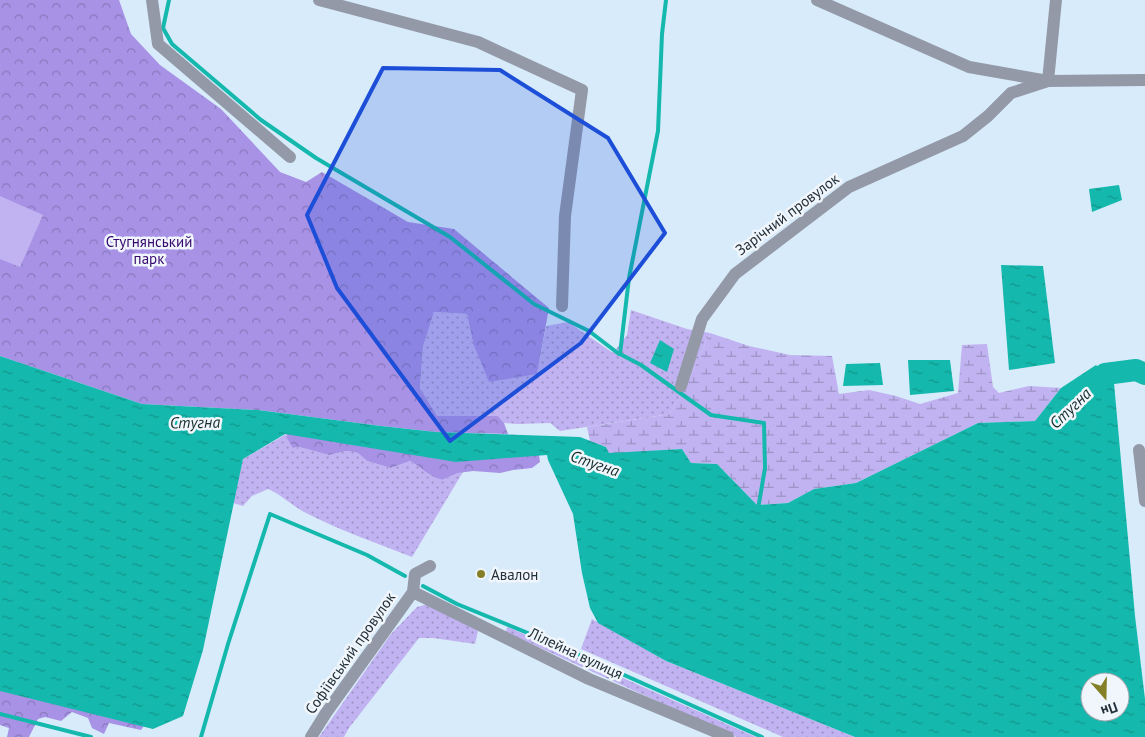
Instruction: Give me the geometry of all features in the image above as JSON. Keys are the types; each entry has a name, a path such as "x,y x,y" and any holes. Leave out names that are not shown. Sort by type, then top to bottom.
{"street":[{"path":"152,0 158,44 290,157"},
{"path":"319,0 478,42 582,90 565,216 562,306"},
{"path":"817,0 969,67 1048,81 1145,80"},
{"path":"1048,81 1056,0"},
{"name":"Зарічний провулок","path":"681,386 702,319 735,274 849,187 963,136 988,116 1011,93 1048,81"},
{"path":"1139,450 1145,501"},
{"name":"Софіївський провулок","path":"311,737 326,713 413,592 415,574 430,566"},
{"name":"Лілейна вулиця","path":"413,592 589,679 728,737"}],"highlighted area":[{"path":"383,68 500,70 608,138 665,233 581,343 450,441 337,288 307,215"}],"green space":[{"name":"Стугнянський парк","path":"0,0 119,0 131,34 160,65 221,109 280,172 306,182 322,172 408,222 454,229 549,308 537,374 489,382 473,343 467,314 434,312 423,347 420,388 437,416 498,416 504,423 508,434 436,432 258,410 142,404 0,356"},
{"path":"0,196 43,215 20,267 0,259"},
{"path":"631,310 687,329 710,333 686,386 670,414 560,431 550,423 504,423 498,416 437,416 420,388 423,347 434,312 467,314 473,343 537,374 546,326 568,322 613,353 627,335"},
{"path":"710,333 749,346 790,355 832,356 839,394 869,390 920,404 958,393 962,345 987,344 993,387 999,393 1029,386 1061,388 1035,421 978,423 856,483 814,489 788,503 757,505 717,464 691,463 682,449 609,454 606,447 590,441 587,427 670,414 686,386"},
{"path":"289,428 527,452 539,455 540,462 532,468 500,473 473,471 458,473 442,480 432,476 410,461 391,468 367,461 358,453 347,451 329,455 299,447 293,448 287,438"},
{"path":"288,433 294,448 299,447 329,455 347,451 358,453 367,461 391,468 410,461 432,476 442,480 463,472 412,557 317,519 268,489 252,496 243,506 233,503 243,459"},
{"path":"428,604 478,631 475,644 419,638 344,737 319,737 391,634 417,607"},
{"path":"592,619 666,661 855,737 783,737 581,649"},
{"path":"508,627 756,737 736,737 505,632"},
{"path":"0,678 150,717 141,730 109,723 104,734 92,728 88,718 72,712 61,721 45,717 38,719 29,737 7,737 9,728 0,725"}],"water":[{"path":"1119,185 1122,200 1092,212 1089,189"},
{"path":"1001,265 1043,266 1055,363 1009,370"},
{"path":"660,340 674,349 667,372 650,363"},
{"path":"0,356 142,404 258,410 436,432 580,437 606,447 609,453 682,449 691,463 717,464 757,505 788,503 814,489 856,483 978,423 1035,421 1061,388 1096,365 1114,383 1135,616 1145,699 1145,737 855,737 666,661 598,623 590,608 582,573 573,514 547,455 456,462 285,434 243,459 203,650 183,716 153,729 0,691"},
{"path":"908,360 950,360 954,391 910,395"},
{"path":"880,363 883,385 843,386 846,364"}],"waterway":[{"path":"169,0 163,28 172,44 261,120 316,158 450,237 534,304 589,331 619,354"},
{"path":"666,0 662,34 658,131 629,278 620,354 641,365 711,415 764,423 765,468 758,509"},
{"name":"Стугна","path":"1083,395 1105,374 1136,370 1145,374"},
{"path":"201,737 228,644 270,514 367,555 405,576"},
{"path":"423,586 457,604 562,647 762,737"},
{"path":"0,714 91,737"}],"place":[{"name":"Авалон","path":"481,574"}]}
